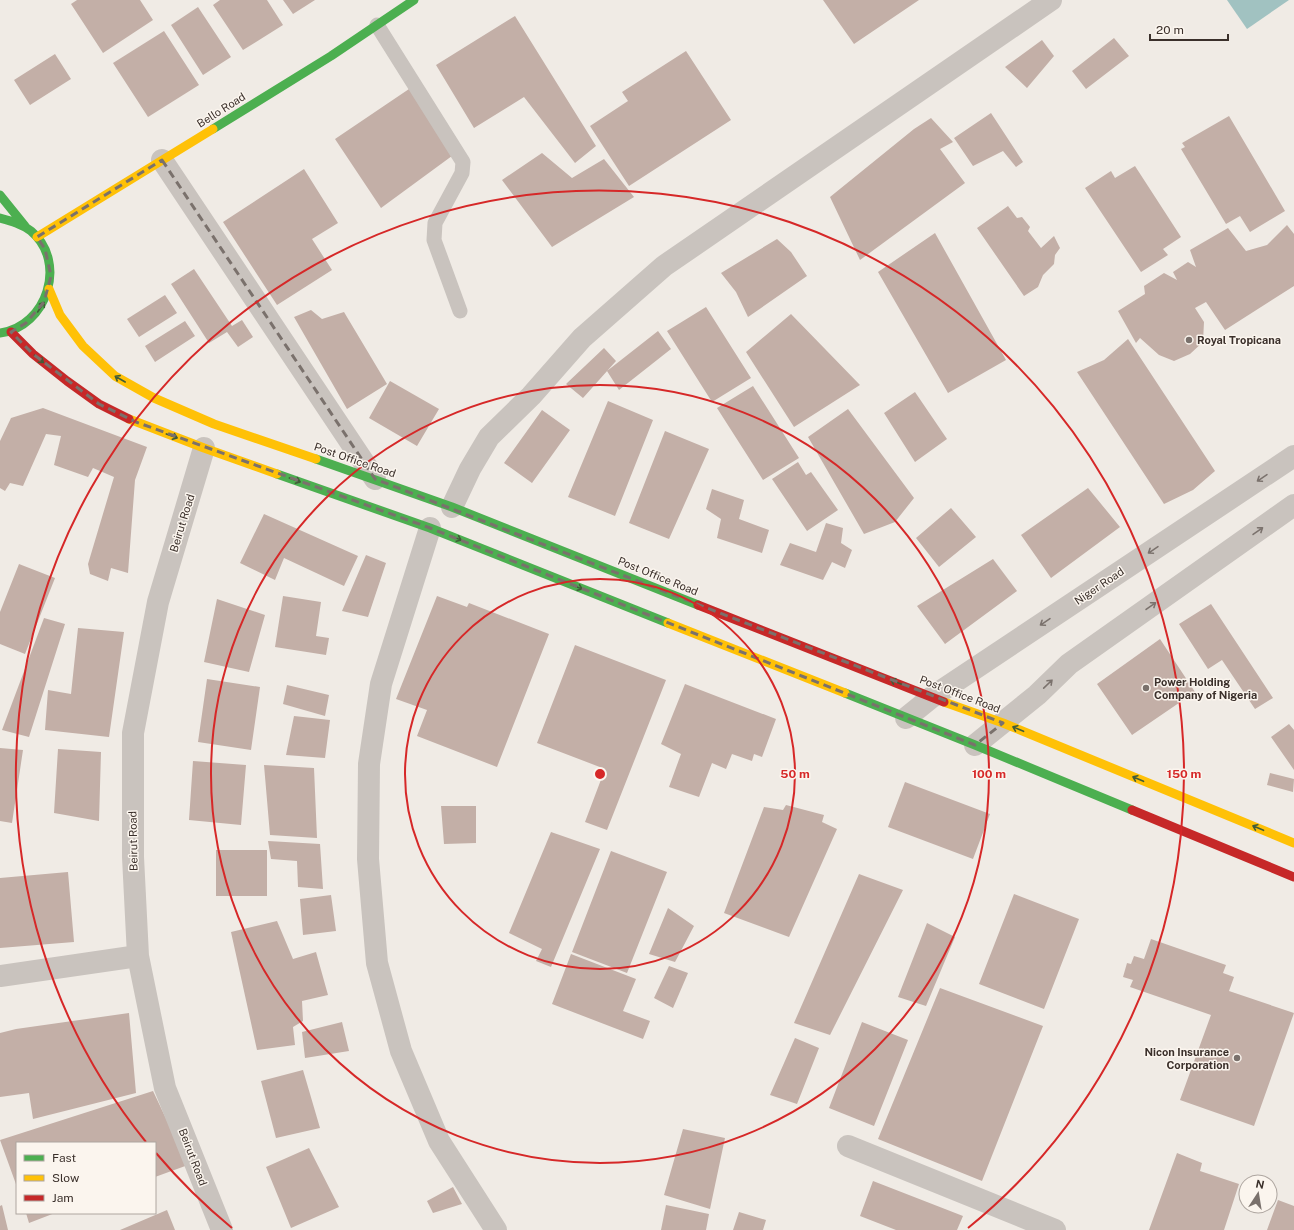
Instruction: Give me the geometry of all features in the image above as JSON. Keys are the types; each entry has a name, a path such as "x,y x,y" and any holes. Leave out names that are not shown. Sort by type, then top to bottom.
{"main road":[{"name":"Bello Road","path":"37,237 331,56 414,0"},
{"path":"0,195 37,237 45,249 51,276 49,289 44,302 36,314 26,323 11,332 0,333"},
{"path":"0,218 10,219 28,228"},
{"name":"Post Office Road","path":"49,289 60,315 84,346 115,376 154,398 214,424 452,507 932,697 1003,723 1294,843"},
{"path":"11,332 32,354 67,381 99,404 136,422 204,448 430,528 976,745 1294,877"}],"street":[{"path":"452,507 470,469 489,437 531,396 582,338 664,266 1051,0"},
{"path":"162,160 375,480"},
{"name":"Beirut Road","path":"204,448 158,602 134,733 133,857 138,956 166,1088 222,1230"},
{"name":"Niger Road","path":"906,718 932,697 1294,456"},
{"path":"976,745 1037,695 1069,664 1294,505"},
{"path":"430,528 381,684 369,764 368,859 377,963 401,1051 439,1141 496,1230"},
{"path":"0,976 138,956"},
{"path":"848,1146 1055,1230"}],"lane":[{"path":"377,25 463,162 462,173 435,223 434,240 460,311"}],"highlighted area":[{"path":"162,160 375,479 1003,723 975,745 430,528 136,422 99,404 33,354 11,332 26,323 44,302 51,276 45,249 37,237"}],"water":[{"path":"1227,0 1289,0 1247,29"}],"building":[{"path":"77,0 140,0 153,20 103,53 71,4"},
{"path":"220,0 267,0 283,25 243,50 213,5"},
{"path":"283,0 315,0 293,14"},
{"path":"823,0 919,0 854,44"},
{"path":"198,7 231,57 203,75 171,25"},
{"path":"515,16 596,146 575,163 524,97 474,128 436,65"},
{"path":"164,31 199,85 148,117 113,63"},
{"path":"1114,38 1129,56 1086,89 1072,71"},
{"path":"1042,40 1054,56 1027,88 1005,67"},
{"path":"686,51 731,120 629,186 590,126 628,101 622,92"},
{"path":"55,54 71,79 30,105 14,80"},
{"path":"409,89 456,153 381,208 335,139"},
{"path":"991,113 1023,162 1016,167 1003,151 973,166 954,138"},
{"path":"1229,116 1285,211 1250,232 1240,216 1226,224 1181,149 1185,147 1182,143"},
{"path":"931,118 953,142 940,149 965,183 860,260 830,197 914,129"},
{"path":"542,153 572,178 604,159 634,197 552,247 502,180"},
{"path":"1135,166 1181,237 1163,249 1168,255 1141,272 1085,188 1111,171 1115,178"},
{"path":"304,169 338,223 312,239 332,270 277,305 223,222"},
{"path":"1008,206 1017,218 1022,217 1030,227 1028,231 1041,248 1054,236 1060,248 1055,255 1054,264 1043,275 1038,287 1024,296 977,228"},
{"path":"1287,225 1294,234 1294,286 1225,330 1206,302 1195,308 1204,322 1203,342 1190,354 1174,361 1159,355 1140,338 1136,343 1118,311 1145,294 1144,286 1164,273 1177,280 1173,272 1188,262 1196,267 1190,250 1228,228 1246,251 1267,245"},
{"path":"935,233 1006,360 948,393 878,272"},
{"path":"777,239 791,252 807,276 748,317 736,292 721,273"},
{"path":"194,269 232,326 242,320 253,337 238,347 227,332 209,343 171,284"},
{"path":"165,295 177,313 139,337 127,319"},
{"path":"706,307 751,378 712,402 667,331"},
{"path":"311,310 322,319 344,312 387,384 347,409 294,317"},
{"path":"791,314 860,385 794,427 746,352"},
{"path":"185,321 195,336 155,362 145,346"},
{"path":"658,331 671,349 619,390 607,371"},
{"path":"1128,339 1215,471 1193,490 1164,504 1077,372 1104,360"},
{"path":"604,348 616,361 583,398 566,384"},
{"path":"390,381 439,409 417,446 369,418"},
{"path":"753,386 799,458 763,480 717,408"},
{"path":"915,392 947,439 915,462 884,413"},
{"path":"608,401 653,420 615,516 568,497"},
{"path":"43,408 147,447 135,480 128,573 111,568 108,581 90,574 88,564 114,477 93,468 88,477 54,465 61,436 46,434 23,486 10,483 5,491 0,488 0,441 11,418"},
{"path":"848,409 914,498 895,522 864,534 808,437"},
{"path":"542,410 570,430 532,483 504,463"},
{"path":"665,431 709,449 669,539 629,523"},
{"path":"798,462 806,475 811,472 838,510 807,531 772,479"},
{"path":"1088,488 1120,527 1051,578 1021,535"},
{"path":"712,489 744,500 739,519 769,530 762,553 717,538 721,519 706,509"},
{"path":"951,508 976,537 939,567 916,538"},
{"path":"264,514 358,556 344,586 284,558 275,580 240,563"},
{"path":"826,523 843,528 841,543 852,550 845,568 832,562 823,580 780,565 790,543 816,552"},
{"path":"366,555 386,563 368,617 342,611"},
{"path":"993,559 1017,591 945,644 917,606"},
{"path":"19,564 55,578 25,654 0,644 0,612"},
{"path":"283,596 321,602 316,636 329,638 326,655 275,647"},
{"path":"437,596 467,607 469,603 549,634 497,767 417,736 427,710 396,699"},
{"path":"217,599 265,615 249,672 204,662"},
{"path":"1211,604 1273,698 1255,709 1222,660 1208,669 1179,624"},
{"path":"44,618 65,624 29,737 2,730"},
{"path":"78,628 124,632 109,737 45,730 48,690 71,694"},
{"name":"Power Holding Company of Nigeria","path":"1160,639 1195,692 1132,735 1097,684"},
{"path":"575,645 666,680 607,830 585,822 605,769 537,743"},
{"path":"207,679 260,687 251,750 198,742"},
{"path":"685,684 776,719 762,757 754,754 752,761 732,754 726,769 712,763 699,797 669,787 681,754 661,744"},
{"path":"287,685 329,695 325,716 283,704"},
{"path":"294,716 330,720 325,758 286,755"},
{"path":"1289,724 1294,730 1294,770 1271,737"},
{"path":"0,748 23,750 12,823 0,821"},
{"path":"58,749 101,752 99,821 54,813"},
{"path":"193,761 246,765 241,825 189,820"},
{"path":"264,765 314,768 317,838 270,835"},
{"path":"1270,773 1294,779 1293,792 1267,785"},
{"path":"905,782 990,814 973,859 888,827"},
{"path":"786,805 824,815 822,822 837,829 789,937 724,913 764,807 783,810"},
{"path":"441,806 476,806 476,843 444,844"},
{"path":"551,832 600,849 551,967 536,961 542,949 509,933"},
{"path":"268,841 320,844 323,889 298,887 297,861 271,859"},
{"path":"216,850 267,850 267,896 216,896"},
{"path":"611,851 667,872 627,973 572,952"},
{"path":"68,872 74,942 0,948 0,878"},
{"path":"859,874 903,890 830,1035 794,1023"},
{"path":"1014,894 1079,919 1044,1009 979,984"},
{"path":"331,895 336,931 303,935 300,899"},
{"path":"668,908 694,926 675,962 649,954"},
{"path":"277,921 293,959 316,952 328,995 302,1001 303,1021 293,1027 295,1045 257,1050 231,932"},
{"path":"927,923 955,937 926,1006 898,997"},
{"name":"Nicon Insurance Corporation","path":"1151,939 1226,965 1223,973 1234,977 1229,991 1294,1013 1254,1126 1180,1100 1211,1015 1130,987 1133,980 1123,977 1127,963 1131,964 1134,956 1144,959"},
{"path":"571,954 636,979 623,1011 650,1021 643,1039 552,1004"},
{"path":"669,966 688,973 673,1008 654,998"},
{"path":"940,988 1043,1026 982,1181 878,1139"},
{"path":"129,1013 136,1093 33,1119 29,1093 0,1097 0,1033 16,1029"},
{"path":"342,1022 349,1051 305,1058 302,1032"},
{"path":"862,1022 908,1040 874,1126 829,1108"},
{"path":"795,1038 819,1048 797,1104 770,1095"},
{"path":"303,1070 320,1128 276,1138 261,1081"},
{"path":"153,1091 188,1165 156,1177 156,1142 16,1142 16,1184 0,1140"},
{"path":"683,1129 725,1138 710,1209 664,1195"},
{"path":"309,1148 339,1207 291,1228 266,1167"},
{"path":"1177,1153 1202,1163 1200,1171 1238,1184 1224,1230 1149,1230"},
{"path":"873,1181 963,1216 957,1230 896,1230 860,1216"},
{"path":"453,1187 462,1204 433,1213 427,1201"},
{"path":"1278,1200 1294,1206 1294,1230 1267,1230 1273,1214 1278,1214"},
{"path":"2,1205 8,1230 0,1230 0,1206"},
{"path":"666,1205 709,1214 706,1230 661,1230"},
{"path":"167,1210 175,1230 120,1230"},
{"path":"739,1212 766,1220 763,1230 733,1230"},
{"path":"26,1214 52,1214 29,1223"}],"traffic: fast":[{"path":"213,129 331,56 414,0"},
{"path":"0,195 25,226"},
{"path":"0,218 20,225 31,231 42,244 48,259 50,275 47,291 40,306 30,319 16,328 0,333"},
{"path":"316,459 452,507 698,605"},
{"path":"277,474 430,528 668,623"},
{"path":"845,693 1132,810"}],"traffic: slow":[{"path":"37,237 213,129"},
{"path":"49,289 60,315 83,346 115,376 154,398 214,424 316,459"},
{"path":"129,419 277,474"},
{"path":"668,623 845,693"},
{"path":"944,702 1003,723 1294,843"}],"traffic: jam":[{"path":"11,332 33,354 67,381 99,404 129,419"},
{"path":"698,605 944,702"},
{"path":"1132,810 1294,877"}],"place":[{"name":"Royal Tropicana","path":"1189,340"},
{"name":"Power Holding Company of Nigeria","path":"1146,688"},
{"name":"Nicon Insurance Corporation","path":"1237,1058"}]}
